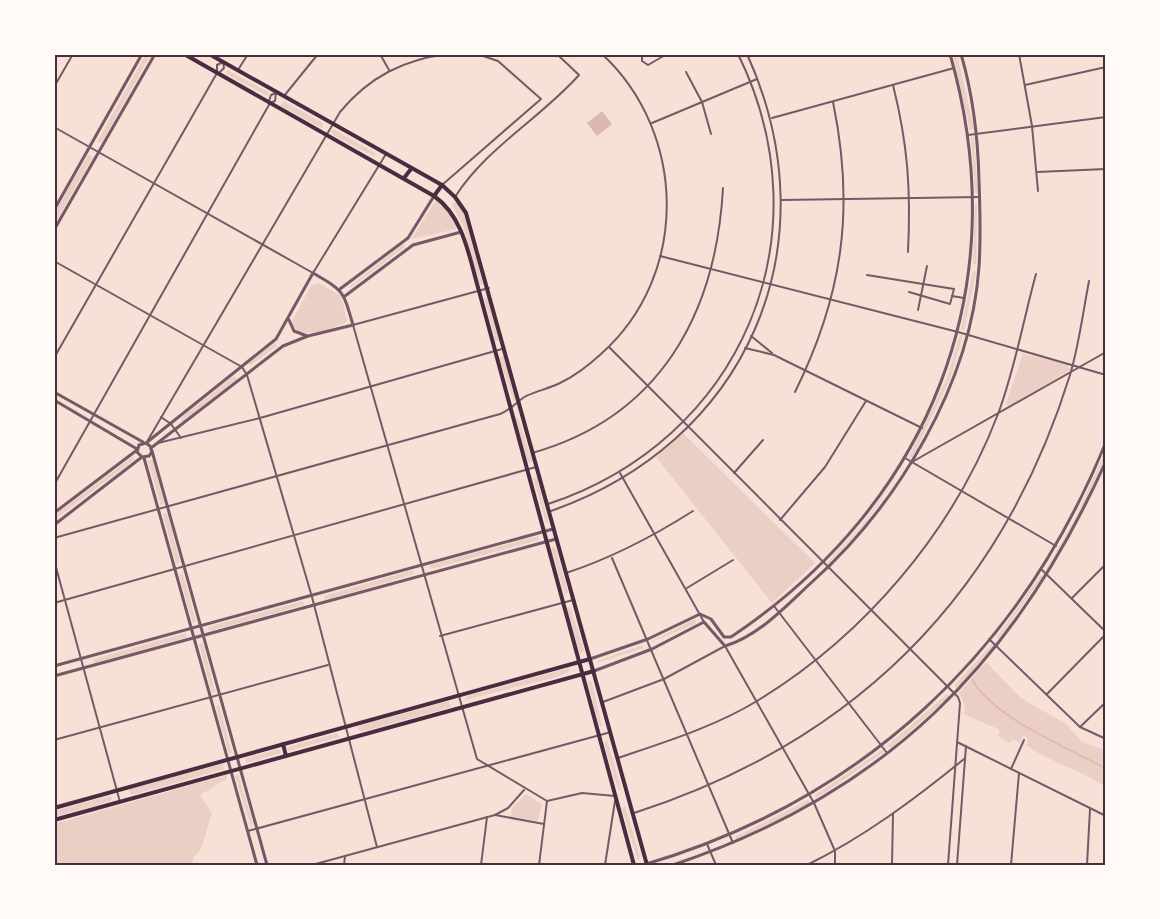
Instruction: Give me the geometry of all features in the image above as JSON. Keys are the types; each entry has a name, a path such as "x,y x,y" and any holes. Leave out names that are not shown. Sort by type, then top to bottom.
{"main road":[{"path":"184,54 404,178 434,196 451,210 461,232 479,291 634,865"},
{"path":"209,54 442,185 459,202 469,220 520,401 546,505 634,813 646,865"},
{"path":"404,178 411,169"},
{"path":"434,196 442,185"},
{"path":"54,808 590,659"},
{"path":"567,666 573,670 570,677"},
{"path":"54,820 594,670"},
{"path":"283,744 286,756"}],"street":[{"path":"54,87 73,54"},
{"path":"54,210 142,54"},
{"path":"54,230 155,54"},
{"path":"238,70 248,54"},
{"path":"284,97 318,54"},
{"path":"380,54 389,70"},
{"path":"146,443 332,124 357,94 389,70 424,58 449,54"},
{"path":"442,185 541,99 498,61 492,57 477,54"},
{"path":"54,538 510,409 520,401 561,382 608,347 633,316 649,286 660,256 668,204 665,165 652,123 630,85 602,54"},
{"path":"642,54 642,61 648,65 667,54"},
{"path":"546,505 620,473 647,455 684,423 725,369 741,339 763,281 773,226 774,175 766,128 751,81 738,54"},
{"path":"548,512 593,495 623,479 650,460 688,427 719,391 751,336 770,283 780,238 782,200 781,174 772,118 747,54"},
{"path":"725,646 727,638 774,606 823,563 861,522 905,459 943,381 958,332 970,268 971,197 968,135 950,54"},
{"path":"603,702 664,679 746,636 779,612 828,568 867,525 912,462 952,381 966,334 979,268 978,134 962,55 969,54"},
{"path":"1019,54 1032,126 1038,191"},
{"path":"455,197 472,174 489,157 553,103 579,75 560,57"},
{"path":"54,358 217,73 217,65 223,62"},
{"path":"217,73 222,71 223,62"},
{"path":"1025,85 1106,67"},
{"path":"772,118 954,68"},
{"path":"686,72 702,102 711,134"},
{"path":"652,123 758,78"},
{"path":"893,85 906,137 910,199 908,252"},
{"path":"54,485 208,215 270,103 271,95 276,93 277,98 270,103"},
{"path":"795,392 806,370 832,299 842,249 845,198 841,148 833,102"},
{"path":"968,135 1106,117"},
{"path":"54,127 340,289 345,296 440,636 477,759 485,766 547,801 582,793 616,796 605,865"},
{"path":"54,513 171,424 276,339 313,273 386,154"},
{"path":"1037,172 1106,169"},
{"path":"774,175 781,174"},
{"path":"532,453 562,442 612,415 646,386 688,332 713,268 721,224 723,188"},
{"path":"340,289 408,238 434,196"},
{"path":"782,200 980,197"},
{"path":"345,296 413,245 461,232"},
{"path":"408,238 413,245"},
{"path":"660,256 966,334 1106,375"},
{"path":"54,261 242,367 247,375 312,597 377,847"},
{"path":"918,310 927,266"},
{"path":"618,758 687,734 756,702 817,660 872,611 923,547 962,490 998,414 1018,348 1036,274"},
{"path":"867,275 954,289 950,304 909,292"},
{"path":"634,813 710,787 784,749 850,704 911,649 979,567 1010,518 1053,423 1070,374 1089,281"},
{"path":"54,525 143,458 149,456 152,449 175,429 283,346 308,336 489,288"},
{"path":"952,296 964,298"},
{"path":"289,319 294,331 308,336"},
{"path":"751,336 774,355"},
{"path":"276,339 283,346"},
{"path":"608,347 955,693 960,703 948,865"},
{"path":"157,444 260,418 505,348"},
{"path":"745,348 774,355 922,428"},
{"path":"912,462 1106,352"},
{"path":"54,392 146,443 152,449 267,865"},
{"path":"54,400 137,449 143,458 258,865"},
{"path":"780,520 825,467 866,400"},
{"path":"161,417 171,424 181,438"},
{"path":"734,473 764,440"},
{"path":"646,865 707,844 766,819 809,795 882,746 948,688 989,639 1056,546 1076,509 1106,442"},
{"path":"905,459 1056,546"},
{"path":"673,865 733,843 814,803 887,753 929,720 997,645 1048,574 1078,522 1106,461"},
{"path":"54,603 536,467"},
{"path":"620,473 687,588 704,622 725,646 814,803 835,851 835,865"},
{"path":"566,573 612,558 656,535 693,510"},
{"path":"54,666 554,529"},
{"path":"54,676 556,539"},
{"path":"612,558 733,843"},
{"path":"54,560 120,802"},
{"path":"687,588 733,560"},
{"path":"1072,598 1106,564"},
{"path":"1041,569 1106,633 1047,694"},
{"path":"440,636 573,600"},
{"path":"774,606 887,753"},
{"path":"590,659 648,639 700,614"},
{"path":"700,614 711,619 727,638"},
{"path":"594,670 652,649 704,622"},
{"path":"989,639 1080,727 1106,740"},
{"path":"54,740 328,665"},
{"path":"1080,727 1106,702"},
{"path":"248,831 611,732"},
{"path":"1011,769 1024,740"},
{"path":"957,742 1106,816"},
{"path":"957,865 966,746"},
{"path":"807,865 835,851 893,813 964,759"},
{"path":"1011,865 1019,773"},
{"path":"312,865 495,815 508,808 525,789"},
{"path":"239,800 248,798"},
{"path":"539,865 547,801"},
{"path":"508,808 509,818"},
{"path":"1087,865 1090,809"},
{"path":"892,865 893,813"},
{"path":"495,815 544,824"},
{"path":"481,865 487,817"},
{"path":"707,844 716,865"},
{"path":"344,865 345,856"}],"shaded area":[{"path":"146,54 151,54 102,142 97,142"},
{"path":"953,54 957,54 974,129 970,130"},
{"path":"227,70 268,92 268,96 226,74"},
{"path":"283,101 323,123 323,127 281,106"},
{"path":"602,111 612,124 597,136 587,123"},
{"path":"335,130 375,153 375,157 333,135 332,131"},
{"path":"971,137 974,137 978,193 975,193"},
{"path":"88,155 93,157 54,225 54,214"},
{"path":"436,200 450,211 457,229 411,239"},
{"path":"456,202 465,216 483,285 479,284 463,226 452,205"},
{"path":"975,204 977,204 976,264 973,264"},
{"path":"403,244 405,247 349,287"},
{"path":"973,271 976,271 964,330 961,329"},
{"path":"319,283 341,296 347,320 344,324 322,331 300,332 292,321 311,286"},
{"path":"487,296 500,342 495,340 484,298"},
{"path":"960,335 963,335 950,379 912,458 909,457 947,378"},
{"path":"275,343 277,346 249,366 249,363"},
{"path":"1023,354 1067,364 1070,370 1008,407 1006,403"},
{"path":"504,355 516,399 514,402 499,358"},
{"path":"234,376 237,379 182,422 181,418"},
{"path":"518,417 532,461 528,463 515,420"},
{"path":"683,433 815,563 772,603 656,457"},
{"path":"1106,450 1106,456 1077,520 1048,570 1046,569 1075,519"},
{"path":"132,457 135,459 54,520 54,516"},
{"path":"153,460 164,503 161,506 148,461"},
{"path":"907,462 864,525 828,564 863,524"},
{"path":"533,477 537,478 548,520 546,523"},
{"path":"167,513 180,562 176,564 163,514"},
{"path":"538,536 539,540 431,569 430,565"},
{"path":"553,546 556,549 568,592 565,595 551,549"},
{"path":"413,570 414,574 325,600 324,596"},
{"path":"183,574 196,622 193,623 179,575"},
{"path":"1041,575 1043,576 998,639 996,638"},
{"path":"303,601 304,605 209,631 208,627"},
{"path":"570,606 584,649 582,653 579,651 566,610"},
{"path":"695,619 697,623 652,642 652,641"},
{"path":"186,633 187,637 95,663 94,659"},
{"path":"203,643 215,692 212,693 199,644"},
{"path":"992,644 994,645 957,688 954,686"},
{"path":"642,645 644,648 597,663 598,661"},
{"path":"986,662 1021,698 1066,724 1081,741 1106,751 1106,787 1026,745 1028,739 1024,735 1020,743 1013,739 1010,743 998,736 1000,730 964,714 965,706 959,693"},
{"path":"569,668 570,671 557,677 465,700 467,696"},
{"path":"589,680 592,682 602,726 599,725"},
{"path":"947,694 949,697 891,748 888,745"},
{"path":"449,701 451,707 361,732 358,729 359,726"},
{"path":"219,705 232,753 229,754 216,706"},
{"path":"337,733 340,737 289,751 287,749 288,747"},
{"path":"607,740 621,787 619,792 604,744"},
{"path":"279,749 281,753 247,763 245,761 246,758"},
{"path":"882,750 884,752 817,798 815,795"},
{"path":"223,764 224,769 132,795 129,792 130,789"},
{"path":"238,774 253,824 251,826 235,776"},
{"path":"227,775 227,779 200,795 212,813 201,849 193,858 192,865 54,865 54,824"},
{"path":"526,794 542,804 538,821 511,816 512,808"},
{"path":"109,796 112,798 111,801 54,817 54,811"},
{"path":"808,800 810,803 737,840 735,837"},
{"path":"625,806 640,857 638,861 622,809"}],"waterway":[{"path":"972,680 984,695 1015,720 1106,769"}]}
